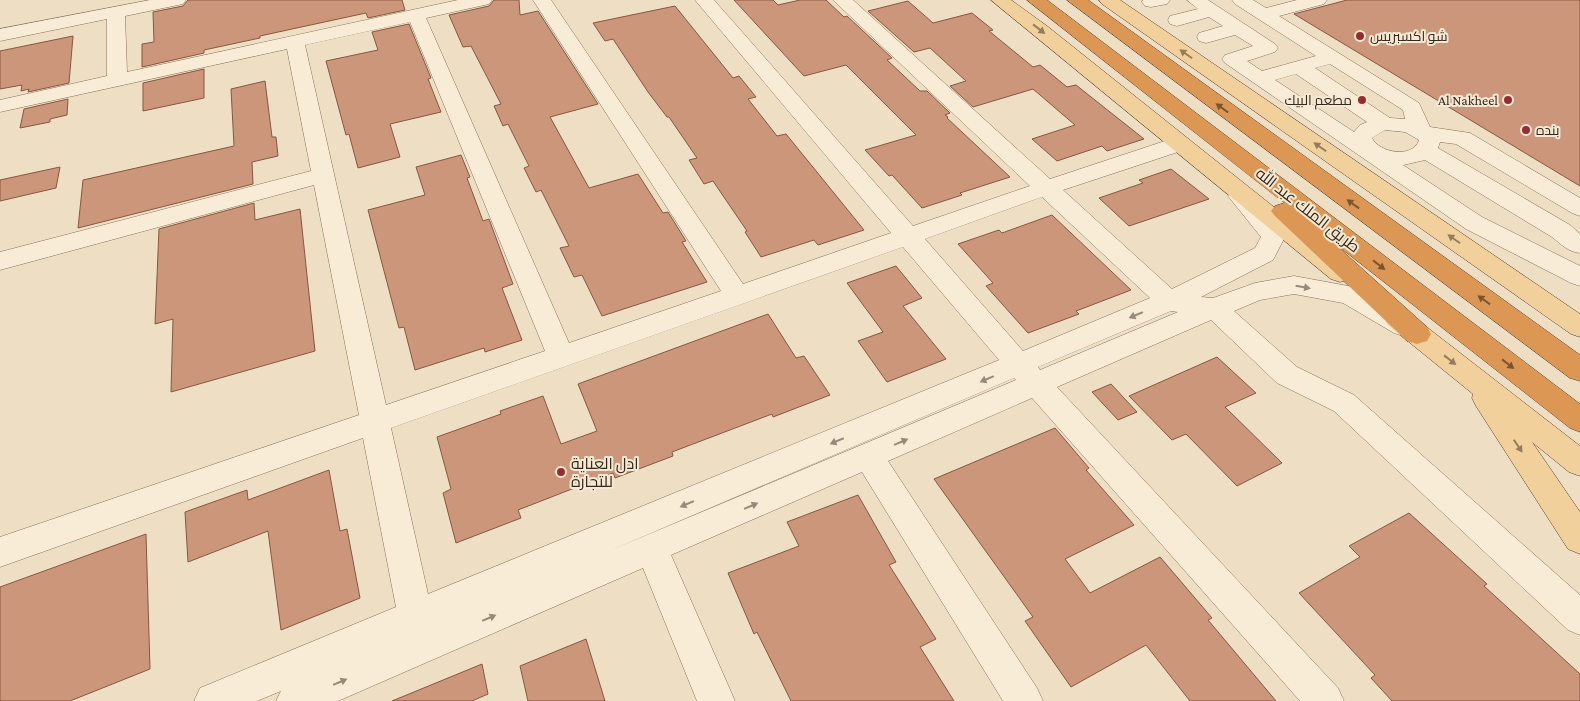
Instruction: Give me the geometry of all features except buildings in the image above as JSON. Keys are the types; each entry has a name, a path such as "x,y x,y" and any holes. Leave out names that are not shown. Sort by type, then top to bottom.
{"highway":[{"name":"طريق الملك عبد الله","path":"1036,0 1580,420"},
{"name":"طريق الملك عبد الله","path":"1076,0 1580,370"},
{"path":"1055,14 1286,214 1417,334"}],"main road":[{"name":"طريق الملك عبد الله","path":"1000,0 1040,30 1232,188 1580,463"},
{"path":"1108,0 1580,327"},
{"path":"1472,376 1580,539"}],"street":[{"path":"0,35 177,0"},
{"path":"0,106 483,0"},
{"path":"542,0 737,295"},
{"path":"704,0 1028,374 1325,701"},
{"path":"842,0 1169,301 1214,308 1287,375 1344,403 1580,618"},
{"path":"1196,0 1268,48 1232,59 1474,223 1580,276"},
{"path":"1241,0 1462,138 1580,208"},
{"path":"1264,14 1318,0"},
{"path":"1177,20 1212,11"},
{"path":"116,12 117,80"},
{"path":"416,15 561,356"},
{"path":"1206,37 1238,28"},
{"path":"294,41 422,647"},
{"path":"1259,78 1333,57"},
{"path":"1299,67 1385,124"},
{"path":"1412,107 1423,137"},
{"path":"1423,137 1408,157 1382,156 1369,151 1362,144 1361,138 1368,128 1385,124 1397,124 1423,137 1579,245 1572,251 1570,258 1572,266 1580,276"},
{"path":"1423,137 1462,138"},
{"path":"0,552 1046,188 1179,144"},
{"path":"0,261 323,176"},
{"path":"295,701 868,456 1169,301 1244,265 1264,254 1273,237 1262,220 1232,188"},
{"path":"213,701 415,617 1028,374 1255,292 1294,285 1350,295 1417,334"},
{"path":"868,456 1024,701"},
{"path":"652,548 716,701"}],"place":[{"name":"شو اكسبريس","path":"1360,36"},
{"name":"مطعم البيك","path":"1362,100"},
{"name":"Al Nakheel","path":"1508,100"},
{"name":"بنده","path":"1526,130"},
{"name":"ادل العناية للتجارة","path":"561,472"}]}
